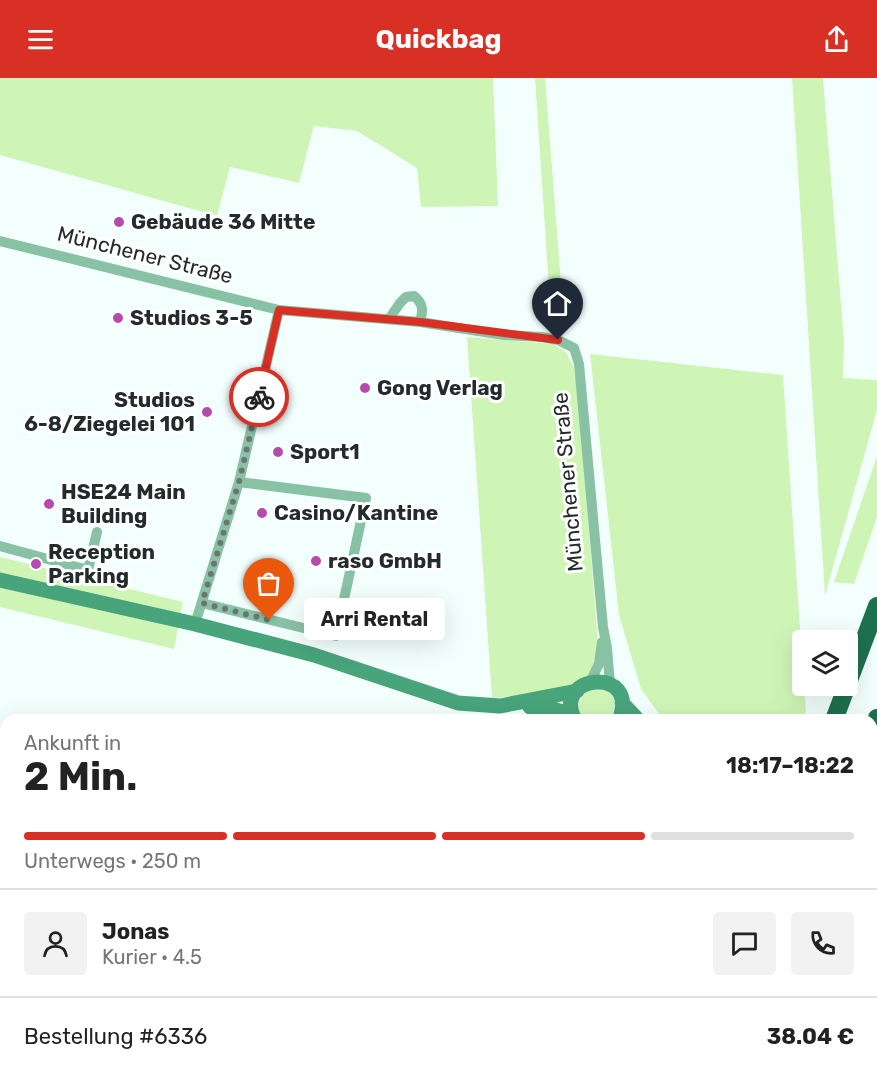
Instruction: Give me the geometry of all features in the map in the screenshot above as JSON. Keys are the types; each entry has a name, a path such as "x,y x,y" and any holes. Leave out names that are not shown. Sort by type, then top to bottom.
{"highway":[{"path":"837,714 877,606"}],"main road":[{"path":"0,580 195,624 314,655 458,703 478,706 547,707 568,714"},
{"path":"510,705 577,691 590,682 597,681 610,684 616,689 622,703 632,714"},
{"path":"573,714 572,703 577,691"},
{"path":"621,714 622,703"}],"street":[{"name":"Münchener Straße","path":"0,241 279,310 420,322 504,335 542,337 558,340 574,348 579,364 610,684"},
{"path":"389,319 406,297 414,296 420,301 423,310 420,322"},
{"path":"195,624 239,482 279,310"},
{"path":"202,603 336,636 366,498 239,482"},
{"path":"0,546 88,570 97,532"},
{"name":"Münchener Straße","path":"590,682 599,664 603,627"}],"green space":[{"path":"0,78 493,78 498,206 421,207 417,168 357,131 314,126 299,183 230,167 217,216 0,155"},
{"path":"535,78 545,78 564,321 551,318"},
{"path":"792,78 823,78 844,342 843,378 877,380 877,410 825,596"},
{"path":"467,337 553,344 566,352 574,368 578,389 598,642 596,661 590,673 580,682 552,692 492,698"},
{"path":"590,354 783,375 800,630 792,630 792,696 805,696 805,714 659,714 641,689 619,615"},
{"path":"877,456 877,517 854,584 834,582"},
{"path":"0,557 183,602 174,649 0,607"},
{"path":"588,690 609,692 614,698 612,714 580,714 578,708 582,697"}],"way so far":[{"path":"259,397 239,482 202,603 269,620"}],"place":[{"name":"Gebäude 36 Mitte","path":"119,222"},
{"name":"Studios 3-5","path":"118,318"},
{"name":"Gong Verlag","path":"365,388"},
{"name":"Studios 6-8/Ziegelei 101","path":"207,412"},
{"name":"Sport1","path":"278,452"},
{"name":"HSE24 Main Building","path":"49,504"},
{"name":"Casino/Kantine","path":"262,513"},
{"name":"raso GmbH","path":"316,561"},
{"name":"Reception Parking","path":"36,564"},
{"name":"Arri Rental","path":"269,620"}],"route":[{"path":"259,397 279,310 420,322 504,335 558,340"}]}
